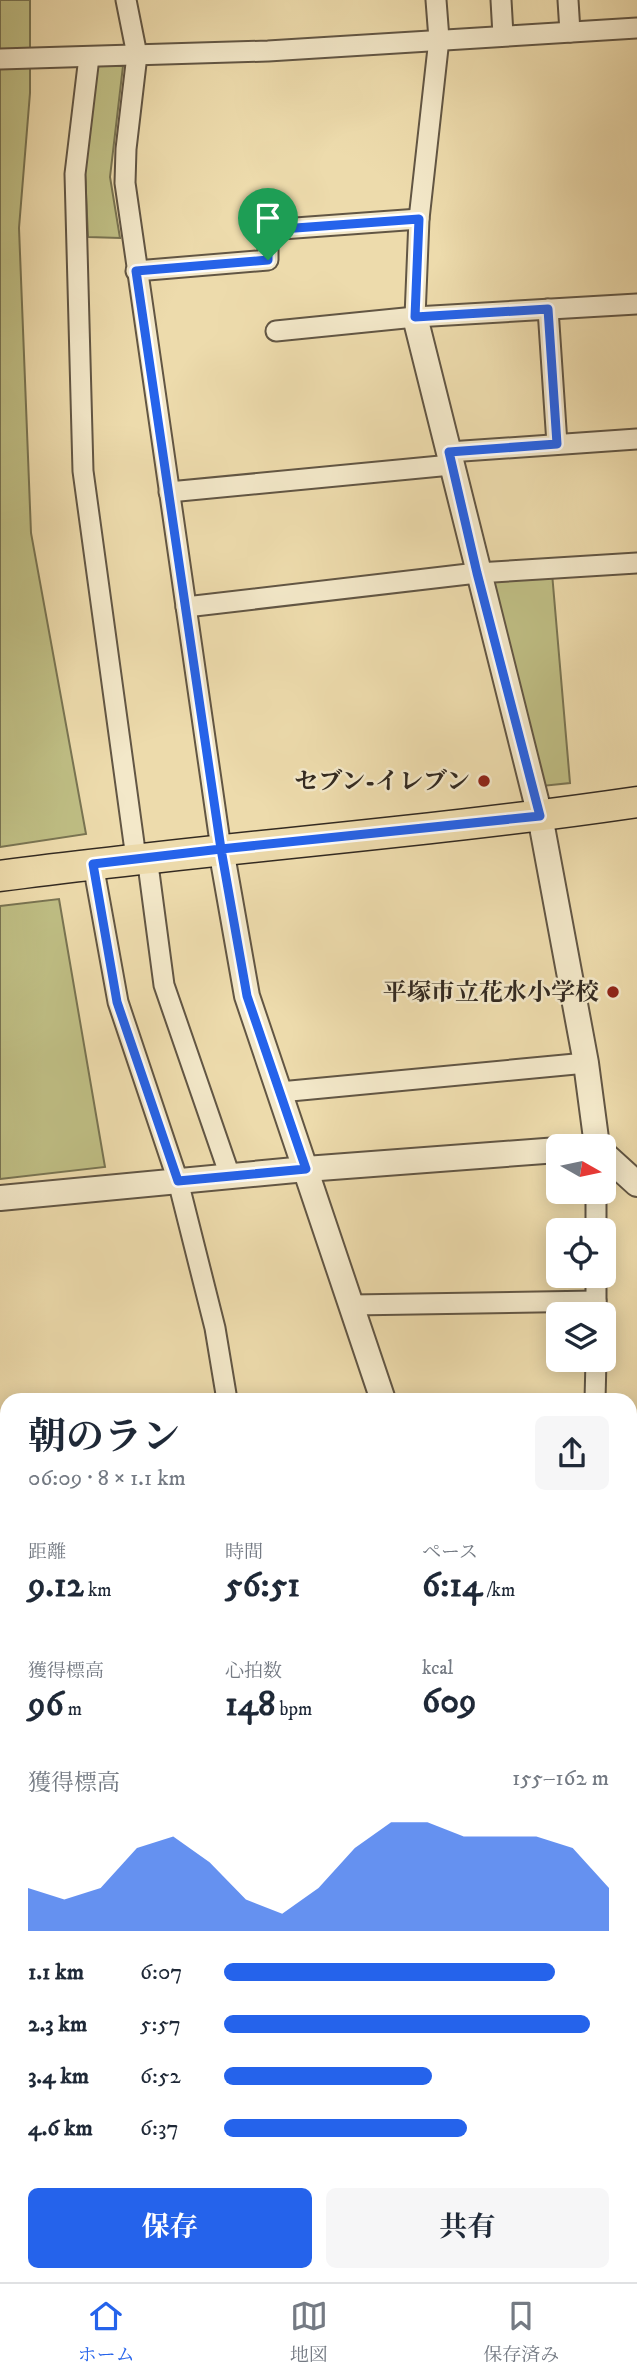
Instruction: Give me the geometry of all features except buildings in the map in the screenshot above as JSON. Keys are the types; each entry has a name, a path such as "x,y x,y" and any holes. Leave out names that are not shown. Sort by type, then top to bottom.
{"main road":[{"path":"0,876 221,849 540,816 637,802"}],"street":[{"path":"127,0 137,55 126,149 125,183 221,849 247,996 381,1393"},
{"path":"436,0 439,39 419,219 415,317 540,816 586,1063 595,1134"},
{"path":"501,0 503,36"},
{"path":"568,0 570,32"},
{"path":"0,59 268,51 637,28"},
{"path":"89,57 75,174 83,471 164,985 230,1176"},
{"path":"136,271 268,260 268,230 419,219"},
{"path":"276,331 415,317 637,304"},
{"path":"548,309 557,444"},
{"path":"169,492 557,444 637,439"},
{"path":"186,607 477,573 637,563"},
{"path":"93,864 117,1002 178,1181 215,1328 227,1393"},
{"path":"280,1092 586,1063"},
{"path":"0,1198 306,1169 546,1151"},
{"path":"616,1165 637,1184"},
{"path":"352,1304 546,1306"},
{"path":"595,1393 596,1372"}],"shaded area":[{"path":"0,0 30,0 30,93 19,228 31,533 86,834 0,847"},
{"path":"97,65 123,66 110,177 120,238 88,237 85,172"},
{"path":"552,573 570,783 542,786 487,578"},
{"path":"59,899 105,1167 0,1179 0,906"}],"place":[{"name":"セブン-イレブン","path":"484,781"},
{"name":"平塚市立花水小学校","path":"613,992"}],"route":[{"path":"268,260 136,271 221,849 93,864 117,1002 178,1181 306,1169 247,996 221,849 540,816 477,573 449,452 557,444 548,309 415,317 419,219 268,230 268,260"}]}
